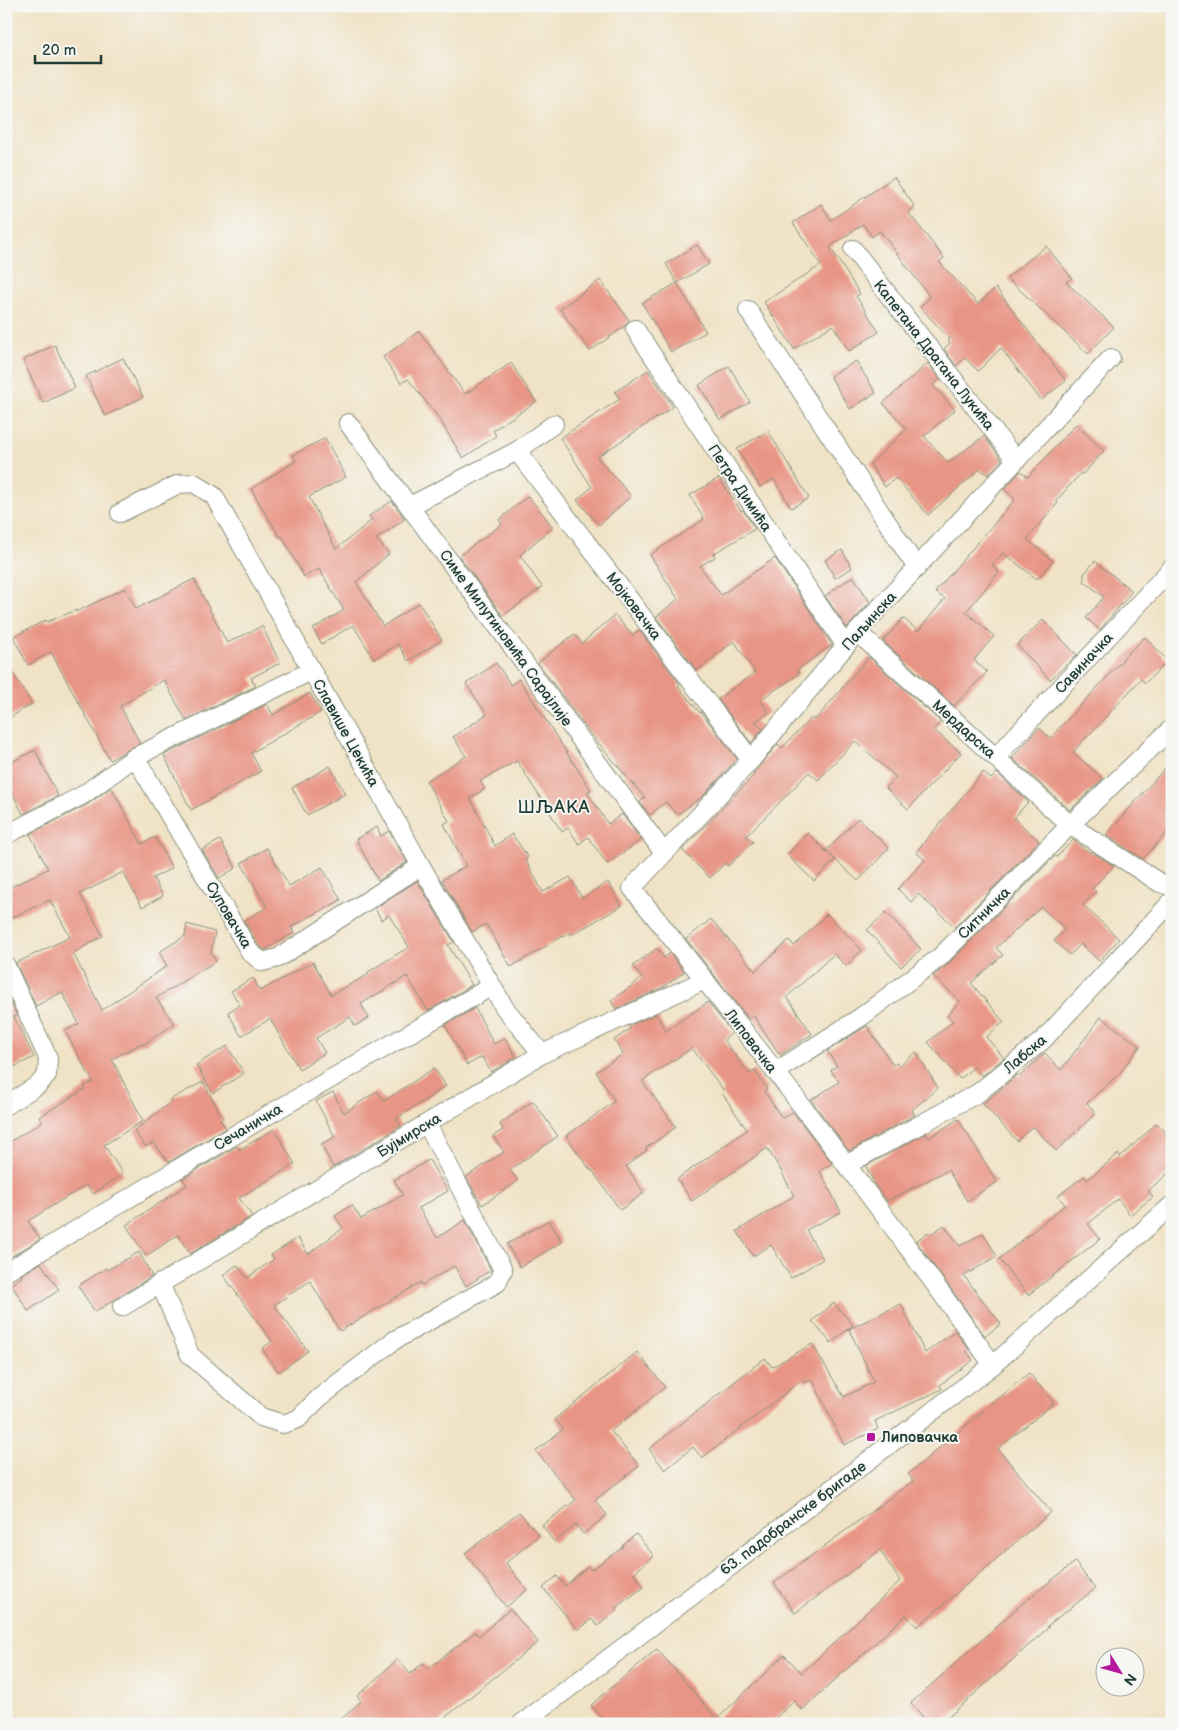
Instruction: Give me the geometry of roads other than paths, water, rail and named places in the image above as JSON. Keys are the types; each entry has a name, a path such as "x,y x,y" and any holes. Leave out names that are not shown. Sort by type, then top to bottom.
{"street":[{"name":"Капетана Драгана Лукића","path":"852,249 1016,460"},
{"path":"748,310 917,568"},
{"name":"Петра Димића","path":"635,329 846,646"},
{"name":"Паљинска","path":"632,888 752,760 857,632 1111,358"},
{"name":"Симе Милутиновића Сарајлије","path":"348,423 664,854"},
{"path":"410,506 517,451 554,424"},
{"name":"Мојковачка","path":"517,451 752,760"},
{"name":"Славише Цекића","path":"120,513 179,484 194,483 214,496 421,866 504,1007 542,1054"},
{"name":"Савиначка","path":"996,757 1172,568"},
{"name":"Мердарска","path":"857,632 1070,825 1160,883 1167,885 1172,883"},
{"path":"6,834 83,795 135,757 311,671"},
{"name":"Ситничка","path":"776,1072 861,1017 940,957 1070,825 1172,728"},
{"name":"Суповачка","path":"135,757 250,952 262,962 278,958 421,866"},
{"name":"Липовачка","path":"632,888 776,1072 993,1365"},
{"name":"Лабска","path":"846,1165 978,1093 1043,1040 1172,901"},
{"path":"6,966 48,1058 47,1075 38,1085 6,1104"},
{"name":"Бујмирска","path":"122,1307 542,1054 705,980"},
{"name":"Сечаничка","path":"6,1272 256,1122 492,986"},
{"path":"160,1283 190,1355 261,1417 283,1424 298,1419 319,1398 393,1341 497,1283 503,1270 427,1124"},
{"name":"63. падобранске бригаде","path":"521,1724 993,1365 1172,1205"}],"place":[{"name":"Липовачка","path":"871,1437"}],"district":[{"name":"ШЉАКА","path":"554,807"}]}
